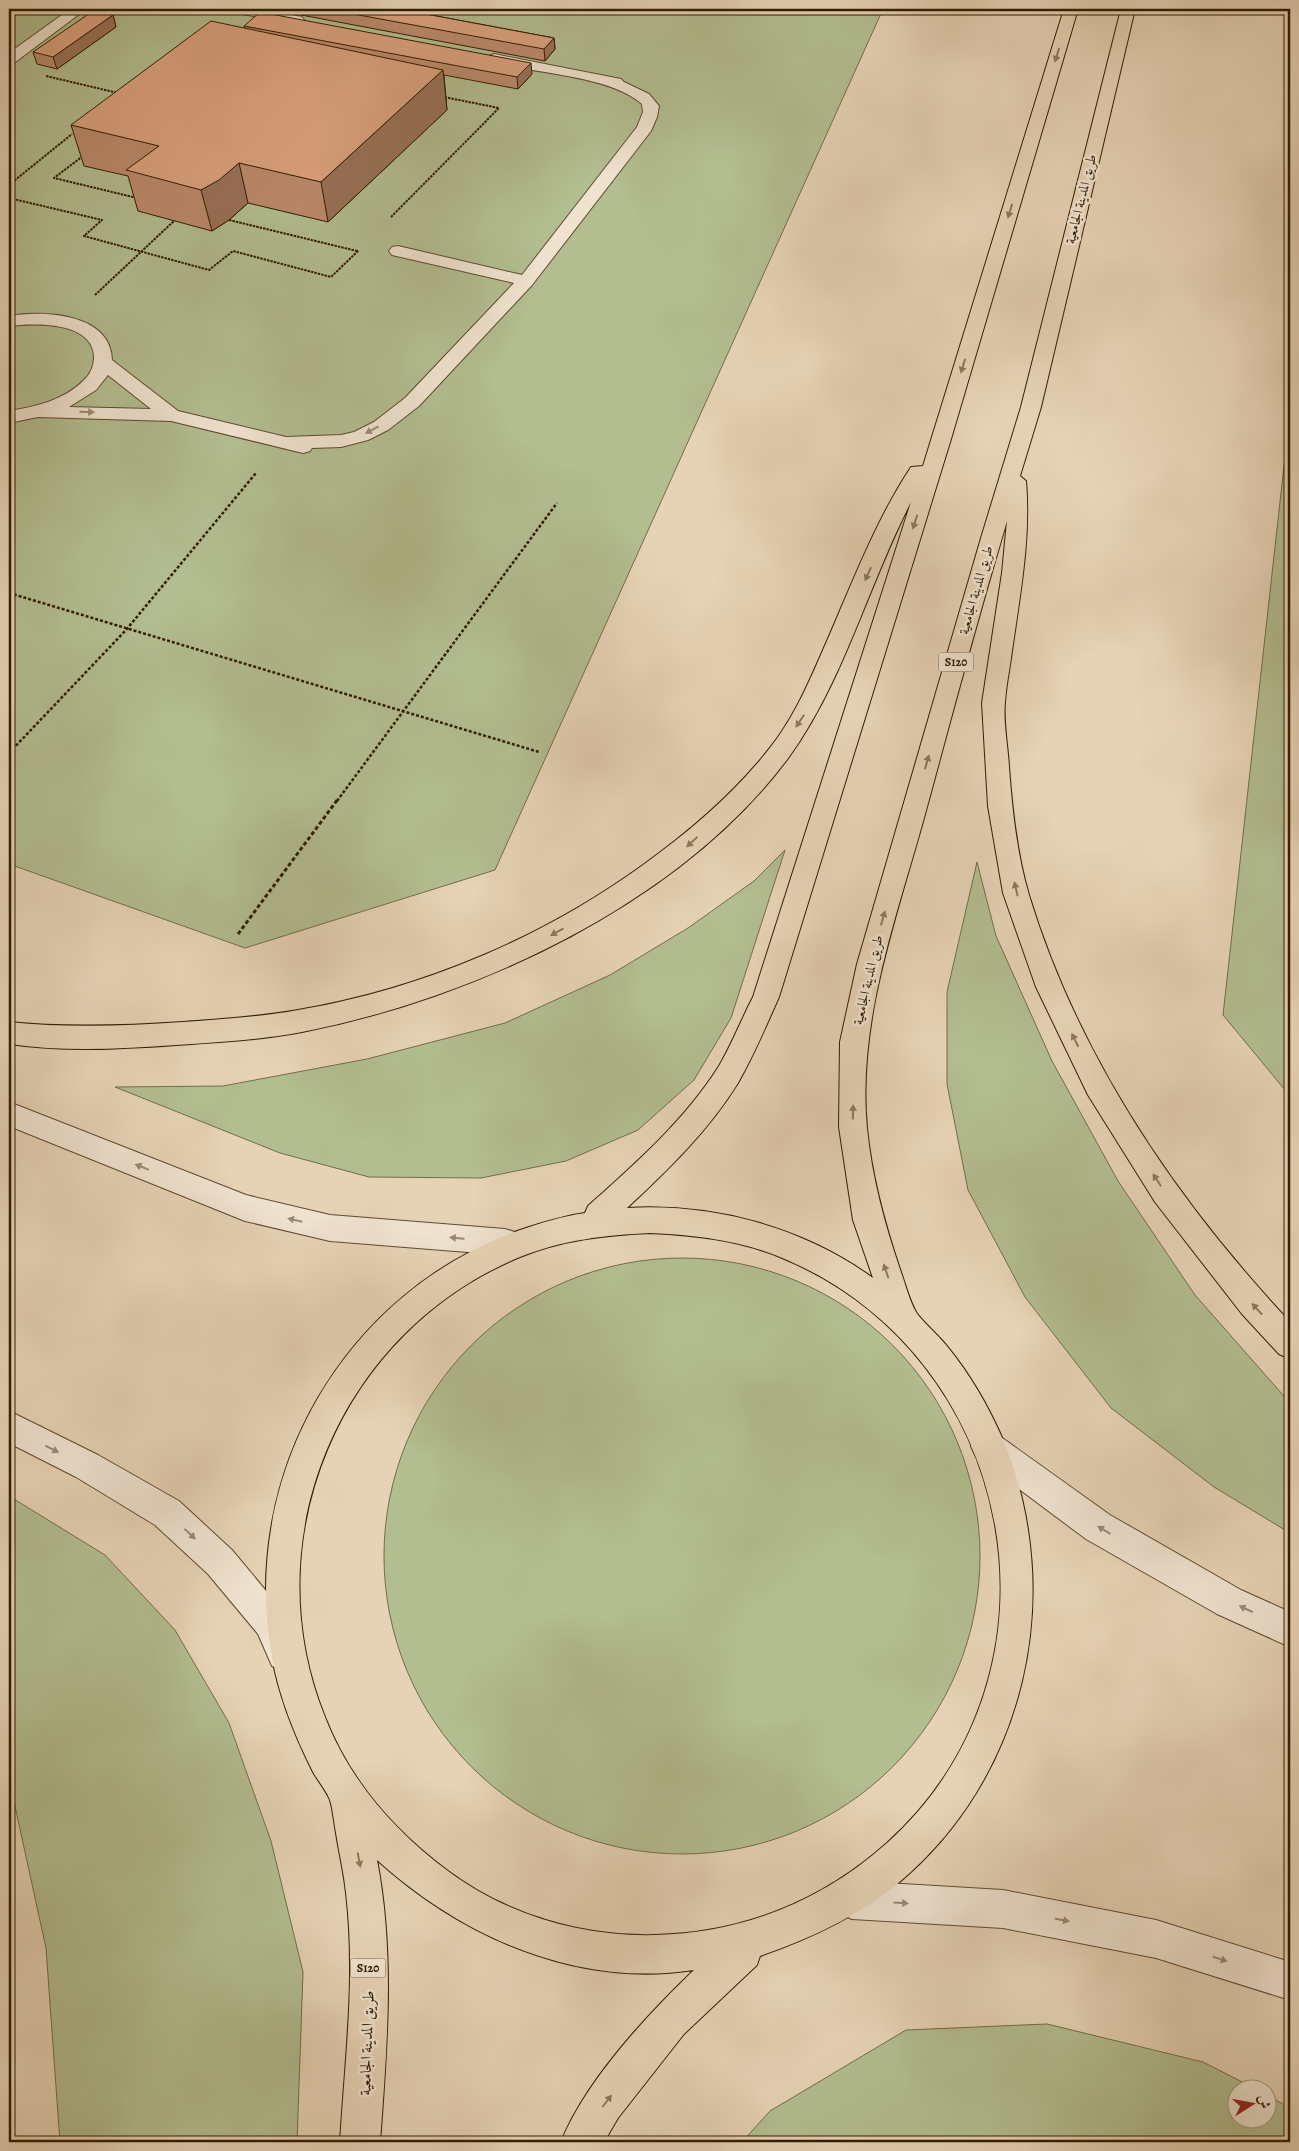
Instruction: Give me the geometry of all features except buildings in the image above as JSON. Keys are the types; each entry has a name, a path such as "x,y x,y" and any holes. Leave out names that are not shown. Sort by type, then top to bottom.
{"main road":[{"path":"598,1214 656,1164 703,1110 740,1054 766,997 941,439 1071,9"},
{"name":"طريق المدينة الجامعية","path":"902,1316 868,1220 852,1127 854,1042 873,955 991,538 1015,462 1128,9"},
{"path":"9,1034 118,1038 210,1032 301,1020 390,999 474,970 551,935 621,894 683,851 735,802 778,753 812,704 897,510 917,473 941,439"},
{"path":"1015,462 1018,506 1013,573 992,703 1000,806 1016,893 1049,987 1098,1087 1165,1193 1252,1304 1290,1344"},
{"path":"581,2142 604,2104 670,2020 743,1951 852,1900 949,1802 1002,1679 1014,1599 1008,1520 987,1446 950,1376 902,1316 810,1250 707,1216 598,1214 505,1242 440,1280 382,1333 336,1398 299,1488 287,1590 302,1694 321,1746 347,1795 421,1879 518,1938 630,1963 743,1951"},
{"name":"طريق المدينة الجامعية","path":"347,1795 364,1894 370,2005 360,2142"}],"street":[{"path":"237,9 315,24"},
{"path":"9,60 80,11"},
{"path":"482,56 599,79 637,84 661,92"},
{"path":"599,79 635,92 650,102 651,108 645,128"},
{"path":"20,417 171,415 332,454 351,454 370,450 385,443 396,432 412,402 526,281 645,128 664,115"},
{"path":"398,251 526,281"},
{"path":"9,322 41,319 66,322 88,331 101,345 103,362 97,377 83,391 63,403 20,417"},
{"path":"103,362 171,415"},
{"path":"9,1114 245,1208 330,1228 505,1242"},
{"path":"9,1426 87,1466 167,1513 220,1562 270,1622 302,1694"},
{"path":"987,1446 1098,1527 1229,1602 1290,1630"},
{"path":"852,1900 1003,1909 1156,1938 1290,1981"}],"path":[{"path":"38,74 125,94"},
{"path":"391,217 499,108 441,97"},
{"path":"9,185 72,134 80,135"},
{"path":"83,156 54,178 143,199"},
{"path":"9,198 102,220 84,236 209,270 233,251 331,277 364,244"},
{"path":"66,322 175,220"},
{"path":"229,220 357,251"},
{"path":"9,753 126,630 283,442"},
{"path":"238,934 556,503"},
{"path":"9,593 126,630 404,710 539,752"}],"green space":[{"path":"9,9 883,9 495,870 245,948 9,864"},
{"path":"1290,412 1290,1096 1223,1015"},
{"path":"785,850 731,1018 694,1080 638,1130 566,1161 481,1178 369,1177 280,1153 115,1087 223,1086 367,1059 505,1023 610,975 688,928 754,881"},
{"path":"977,862 996,936 1052,1061 1118,1181 1195,1295 1290,1403 1290,1533 1214,1487 1111,1408 1025,1297 968,1190 947,1084 947,992"},
{"path":"682,1258 740,1264 796,1281 848,1308 893,1345 930,1390 957,1442 974,1498 980,1556 974,1614 957,1670 930,1722 893,1767 848,1804 796,1831 740,1848 682,1854 624,1848 568,1831 516,1804 471,1767 434,1722 407,1670 390,1614 384,1556 390,1498 407,1442 434,1390 471,1345 516,1308 568,1281 624,1264"},
{"path":"9,1496 105,1555 175,1630 229,1723 271,1841 303,1972 297,2142 60,2142 46,1948 9,1779"},
{"path":"1047,2024 1203,2062 1234,2078 1226,2078 1226,2128 1276,2128 1276,2100 1290,2108 1290,2142 742,2142 770,2111 906,2030"}]}
